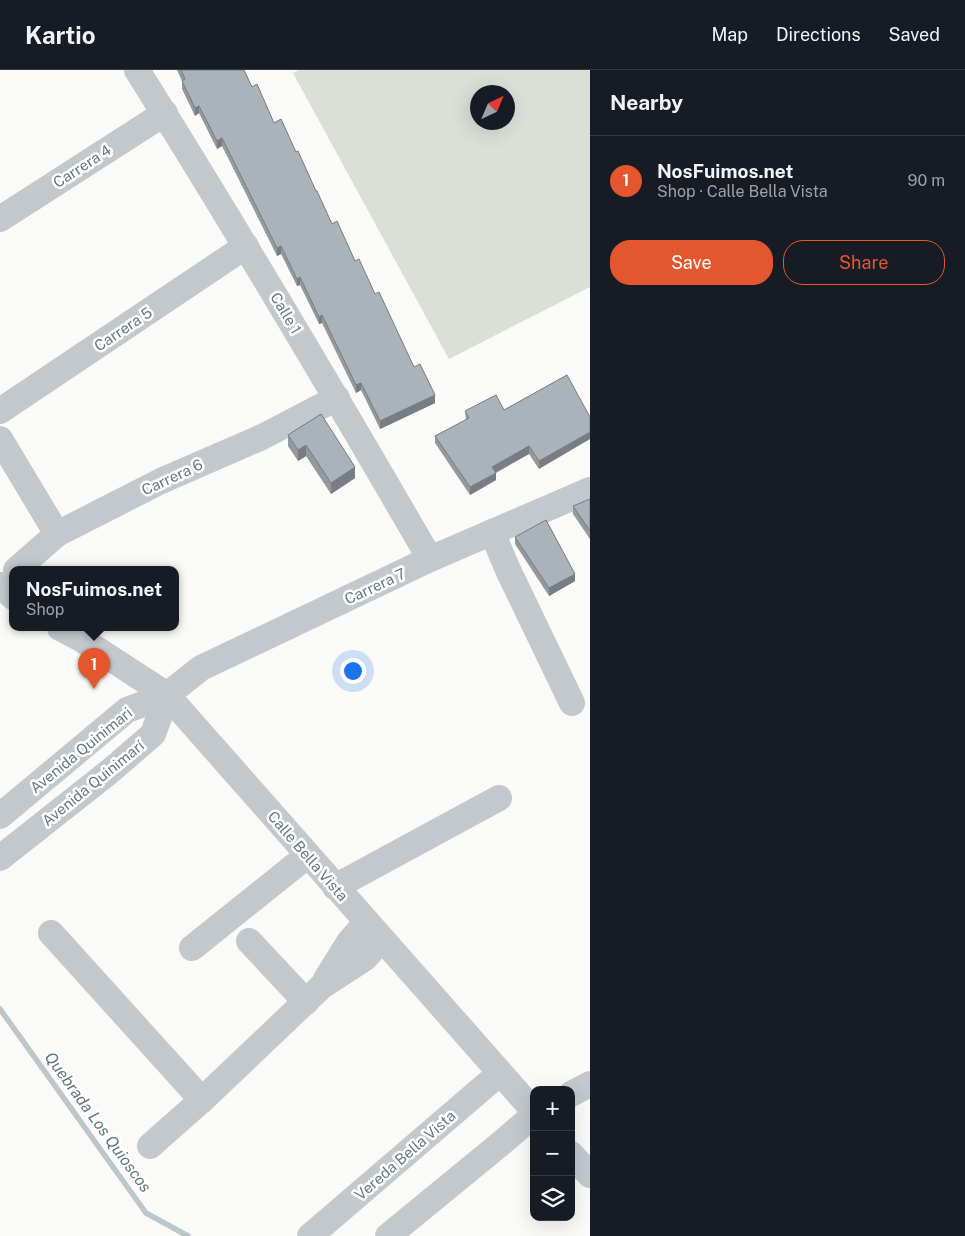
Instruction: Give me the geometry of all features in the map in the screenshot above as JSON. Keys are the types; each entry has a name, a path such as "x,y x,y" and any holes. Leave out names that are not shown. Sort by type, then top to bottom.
{"street":[{"name":"Calle 1","path":"138,70 337,398 430,559"},
{"name":"Carrera 4","path":"0,219 165,113"},
{"name":"Carrera 5","path":"0,411 246,246"},
{"name":"Carrera 6","path":"21,566 57,534 161,481 262,437 337,398"},
{"path":"0,439 57,534"},
{"name":"Carrera 7","path":"167,694 202,668 430,559 590,490"},
{"path":"492,532 508,570 572,703"},
{"name":"Calle Bella Vista","path":"66,631 167,694 530,1107"},
{"name":"Avenida Quinimari","path":"0,816 127,710 167,694"},
{"name":"Avenida Quinimarí","path":"0,858 153,734 167,694"},
{"path":"335,887 499,798"},
{"path":"192,948 308,855"},
{"path":"150,1146 202,1100 314,994 365,958 375,931"},
{"path":"51,933 202,1100"},
{"path":"248,941 314,994"},
{"name":"Vereda Bella Vista","path":"310,1236 500,1073"},
{"path":"575,1092 590,1084"},
{"path":"388,1236 530,1118"},
{"path":"575,1158 590,1175"}],"shaded area":[{"path":"299,70 590,70 590,287 449,359 293,73"}],"building":[{"path":"181,70 244,70 252,87 257,84 274,123 281,119 332,224 337,221 355,261 359,259 375,294 379,292 414,367 420,364 435,395 380,421 361,383 356,385 322,315 319,317 300,277 297,279 281,246 277,248 222,138 217,141 199,106 195,108 182,81 185,79"},
{"path":"567,375 590,417 590,432 539,461 529,446 492,467 496,473 470,487 435,436 469,418 465,411 496,395 504,410"},
{"path":"321,414 355,467 331,483 306,445 298,450 288,435"},
{"path":"590,499 590,531 573,506"},
{"path":"546,520 575,574 549,588 515,537"}],"waterway":[{"name":"Quebrada Los Quioscos","path":"0,1009 146,1213 188,1236"}],"place":[{"name":"NosFuimos.net","path":"94,689"}]}
